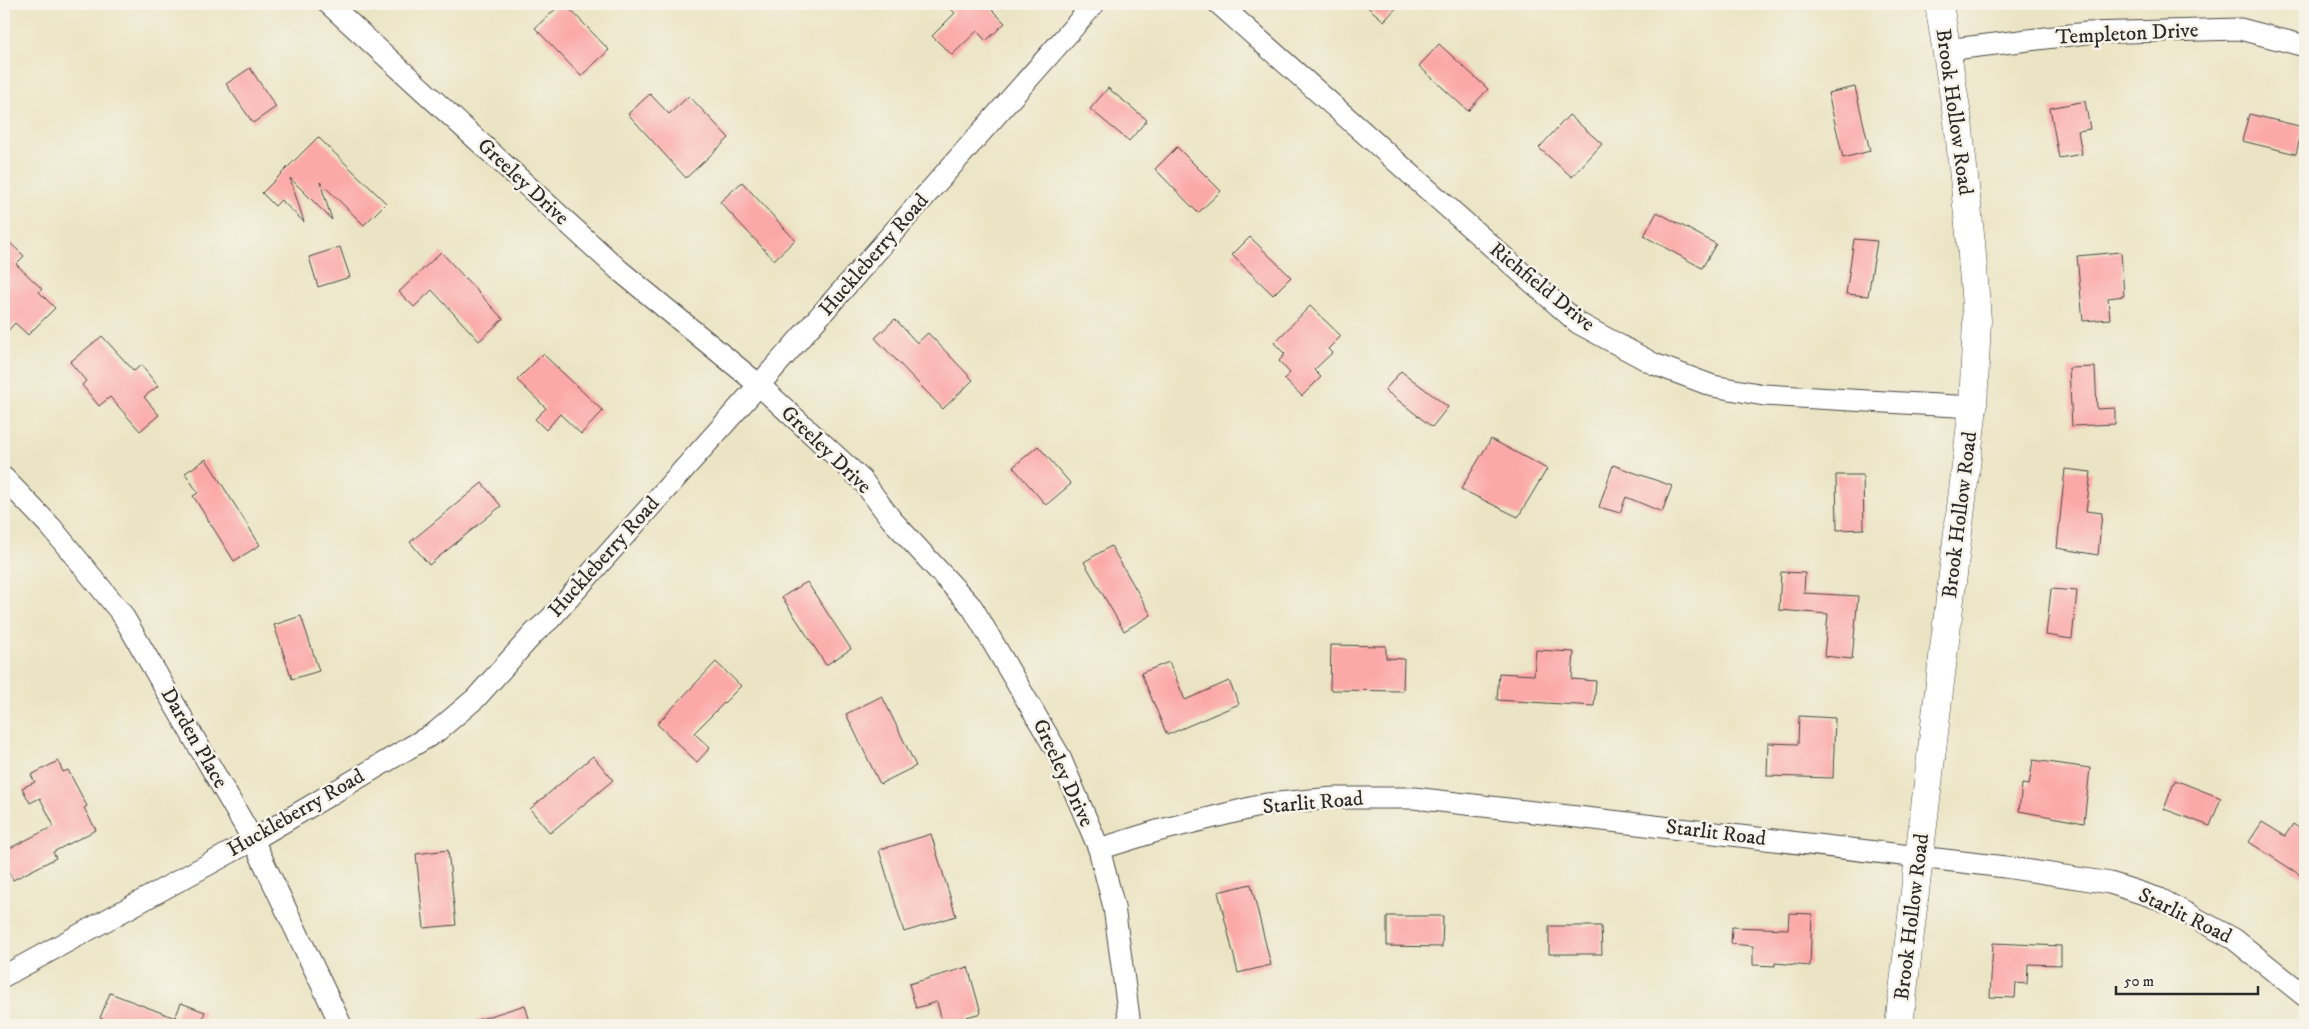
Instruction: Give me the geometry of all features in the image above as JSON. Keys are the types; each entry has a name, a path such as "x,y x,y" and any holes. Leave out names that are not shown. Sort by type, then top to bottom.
{"street":[{"name":"Greeley Drive","path":"329,4 619,270 760,385 862,480 891,519 972,607 1059,755 1099,849 1114,907 1130,1025"},
{"name":"Huckleberry Road","path":"4,976 253,840 436,732 476,698 535,632 550,619 760,385 1094,4"},
{"name":"Richfield Drive","path":"1219,4 1578,322 1654,364 1713,386 1764,395 1972,407"},
{"name":"Brook Hollow Road","path":"1899,1025 1972,407 1977,320 1958,121 1939,4"},
{"name":"Templeton Drive","path":"1946,50 2087,33 2240,29 2305,46"},
{"name":"Darden Place","path":"4,478 51,527 122,614 253,840 341,1025"},
{"name":"Starlit Road","path":"1099,849 1157,831 1267,804 1334,798 1414,798 2056,873 2110,883 2160,899 2234,939 2305,996"}],"building":[{"path":"561,4 565,4 609,50 581,76 535,28"},
{"path":"946,4 986,4 1005,23 986,41 977,31 952,55 932,36 955,13"},
{"path":"1364,4 1400,4 1384,21"},
{"path":"1439,44 1488,89 1468,111 1419,66"},
{"path":"250,68 276,107 253,123 226,84"},
{"path":"1855,87 1870,151 1843,158 1828,93"},
{"path":"1108,88 1147,120 1129,141 1090,109"},
{"path":"650,94 669,114 689,96 729,138 686,178 628,114"},
{"path":"2085,101 2090,129 2078,131 2082,154 2059,158 2050,108"},
{"path":"2249,114 2303,127 2296,154 2242,141"},
{"path":"1569,115 1602,144 1572,177 1539,148"},
{"path":"318,137 386,203 364,225 320,182 332,220 290,178 304,222 281,200 275,206 262,193"},
{"path":"1177,147 1221,191 1198,213 1155,169"},
{"path":"742,182 795,240 774,260 720,202"},
{"path":"1657,212 1716,244 1702,268 1644,236"},
{"path":"4,237 24,256 16,264 42,289 39,292 55,308 28,335 15,323 4,335"},
{"path":"1250,237 1291,277 1273,295 1232,255"},
{"path":"1854,239 1877,241 1868,296 1846,294"},
{"path":"340,247 350,277 318,287 309,257"},
{"path":"441,252 503,319 479,341 432,290 414,307 399,292"},
{"path":"2121,252 2124,296 2108,298 2110,319 2083,321 2077,256"},
{"path":"1310,306 1341,336 1328,349 1332,353 1314,370 1321,377 1302,396 1284,379 1290,373 1279,361 1285,354 1274,343"},
{"path":"895,319 917,343 928,333 973,380 943,409 875,338"},
{"path":"102,336 134,371 141,365 158,386 144,397 159,415 140,431 110,397 99,406 82,385 86,381 70,362"},
{"path":"543,354 603,411 581,434 560,414 546,430 535,419 546,408 517,380"},
{"path":"2095,367 2097,409 2115,408 2115,424 2072,426 2069,368"},
{"path":"1401,371 1448,407 1432,427 1385,390"},
{"path":"1491,439 1547,469 1518,517 1461,489"},
{"path":"1038,446 1071,484 1046,505 1013,467"},
{"path":"206,459 260,545 234,561 193,496 198,493 185,473"},
{"path":"1613,465 1672,486 1662,512 1626,497 1620,513 1599,507"},
{"path":"2065,469 2091,472 2086,511 2102,513 2098,555 2057,548"},
{"path":"1836,475 1863,475 1864,529 1837,530"},
{"path":"482,483 501,506 429,565 410,542"},
{"path":"1111,546 1151,615 1124,631 1084,562"},
{"path":"1781,572 1805,573 1804,593 1858,596 1852,659 1824,656 1828,614 1779,610"},
{"path":"807,582 851,649 826,665 782,597"},
{"path":"2051,589 2077,591 2072,639 2046,635"},
{"path":"301,616 319,671 292,679 274,625"},
{"path":"1331,645 1386,646 1386,658 1404,659 1403,691 1330,690"},
{"path":"1536,650 1574,652 1572,679 1596,681 1594,706 1497,700 1499,673 1534,675"},
{"path":"716,662 741,686 694,733 710,748 697,762 657,724"},
{"path":"1169,662 1185,700 1229,681 1239,704 1167,735 1141,673"},
{"path":"882,696 916,766 880,784 846,714"},
{"path":"1799,716 1835,718 1833,778 1767,776 1768,743 1798,744"},
{"path":"593,756 613,780 550,833 530,809"},
{"path":"2033,760 2090,768 2084,823 2019,811 2022,784 2029,785"},
{"path":"58,761 63,772 68,770 87,806 84,808 96,830 53,852 56,858 13,880 4,863 4,851 54,826 40,798 30,803 22,788 35,782 31,775"},
{"path":"2175,780 2221,798 2210,826 2164,809"},
{"path":"2262,822 2285,836 2293,824 2305,832 2305,878 2249,842"},
{"path":"931,834 956,916 904,932 879,850"},
{"path":"448,850 456,925 424,928 416,854"},
{"path":"1251,884 1271,965 1238,973 1218,892"},
{"path":"1789,913 1812,914 1810,966 1775,963 1775,966 1753,965 1753,946 1731,944 1732,927 1788,929"},
{"path":"1387,916 1443,916 1442,947 1387,946"},
{"path":"1549,926 1601,926 1602,954 1549,954"},
{"path":"1993,943 2061,946 2061,965 2028,964 2027,984 2016,983 2015,998 1990,997"},
{"path":"968,967 981,1013 967,1017 970,1025 943,1025 937,1002 916,1008 909,984"},
{"path":"110,993 175,1018 181,1003 205,1012 200,1025 118,1025 100,1018"},
{"path":"525,1005 531,1025 472,1025 471,1022"}]}
